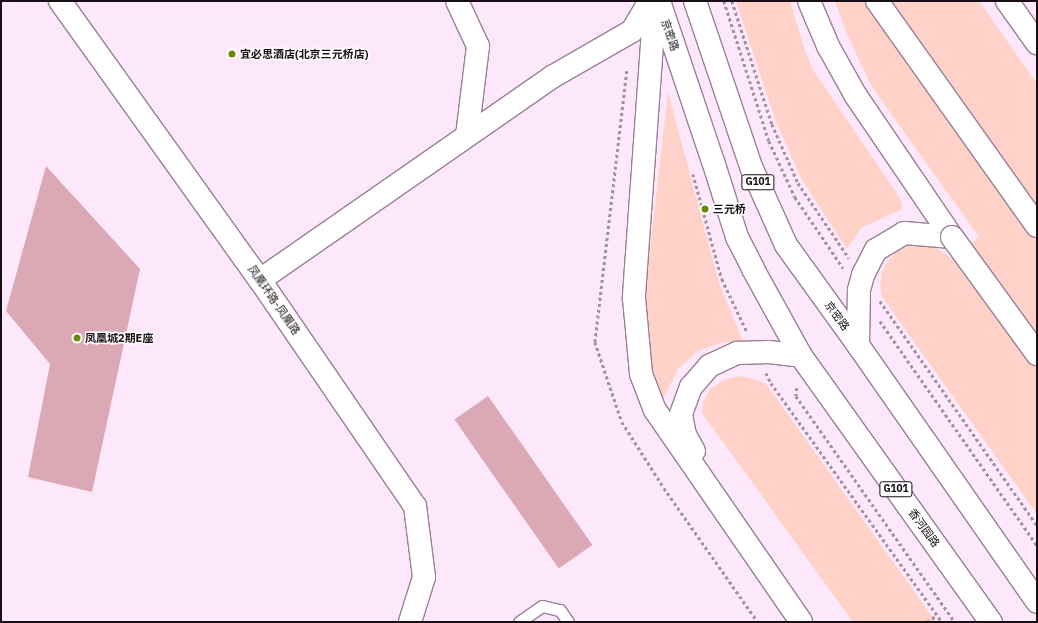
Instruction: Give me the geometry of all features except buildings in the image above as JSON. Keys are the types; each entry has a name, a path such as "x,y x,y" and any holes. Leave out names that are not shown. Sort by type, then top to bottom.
{"main road":[{"name":"凤凰环路-凤凰路","path":"60,1 260,280 415,506 424,577 410,622"},
{"path":"457,1 478,46 467,135"},
{"path":"260,280 552,77 632,31 650,1"},
{"path":"655,1 634,298 641,374 655,410 801,622"},
{"name":"京密路","path":"659,1 713,160 737,237 801,356"},
{"name":"京密路","path":"695,1 752,168 786,245 858,345 1037,602"},
{"path":"810,1 828,46 856,96 952,237 1037,354"},
{"path":"877,1 1037,226"},
{"path":"1007,1 1037,43"},
{"path":"858,345 859,290 863,275 876,250 904,233 952,237"},
{"path":"801,356 769,352 736,353 708,366 690,387 681,414 685,435 701,464 817,622"},
{"name":"香河园路","path":"801,356 991,622"}],"lane":[{"path":"520,622 542,606 560,610 568,622"}],"path":[{"path":"724,1 769,141 795,197 859,290"},
{"path":"693,173 722,280 749,335"},
{"path":"877,316 1037,545"},
{"path":"801,356 796,396 955,622"},
{"path":"764,369 771,383 942,622"},
{"path":"927,622 937,615"}],"shaded area":[{"path":"736,1 790,1 803,45 813,70 900,198 902,209 861,228 847,249 802,180 776,122"},
{"path":"835,1 979,1 1037,84 1037,514 882,297 880,285 882,271 890,258 898,250 910,245 924,243 936,247 952,259 979,237 872,87 846,32"},
{"path":"668,92 719,283 743,341 720,343 698,351 678,369 662,401 651,364 644,302"},
{"path":"740,376 754,379 767,385 936,622 853,622 702,413 703,402 710,389 724,380"}],"place":[{"name":"宜必思酒店(北京三元桥店)","path":"232,54"},
{"name":"三元桥","path":"705,209"},
{"name":"凤凰城2期E座","path":"77,338"}]}
